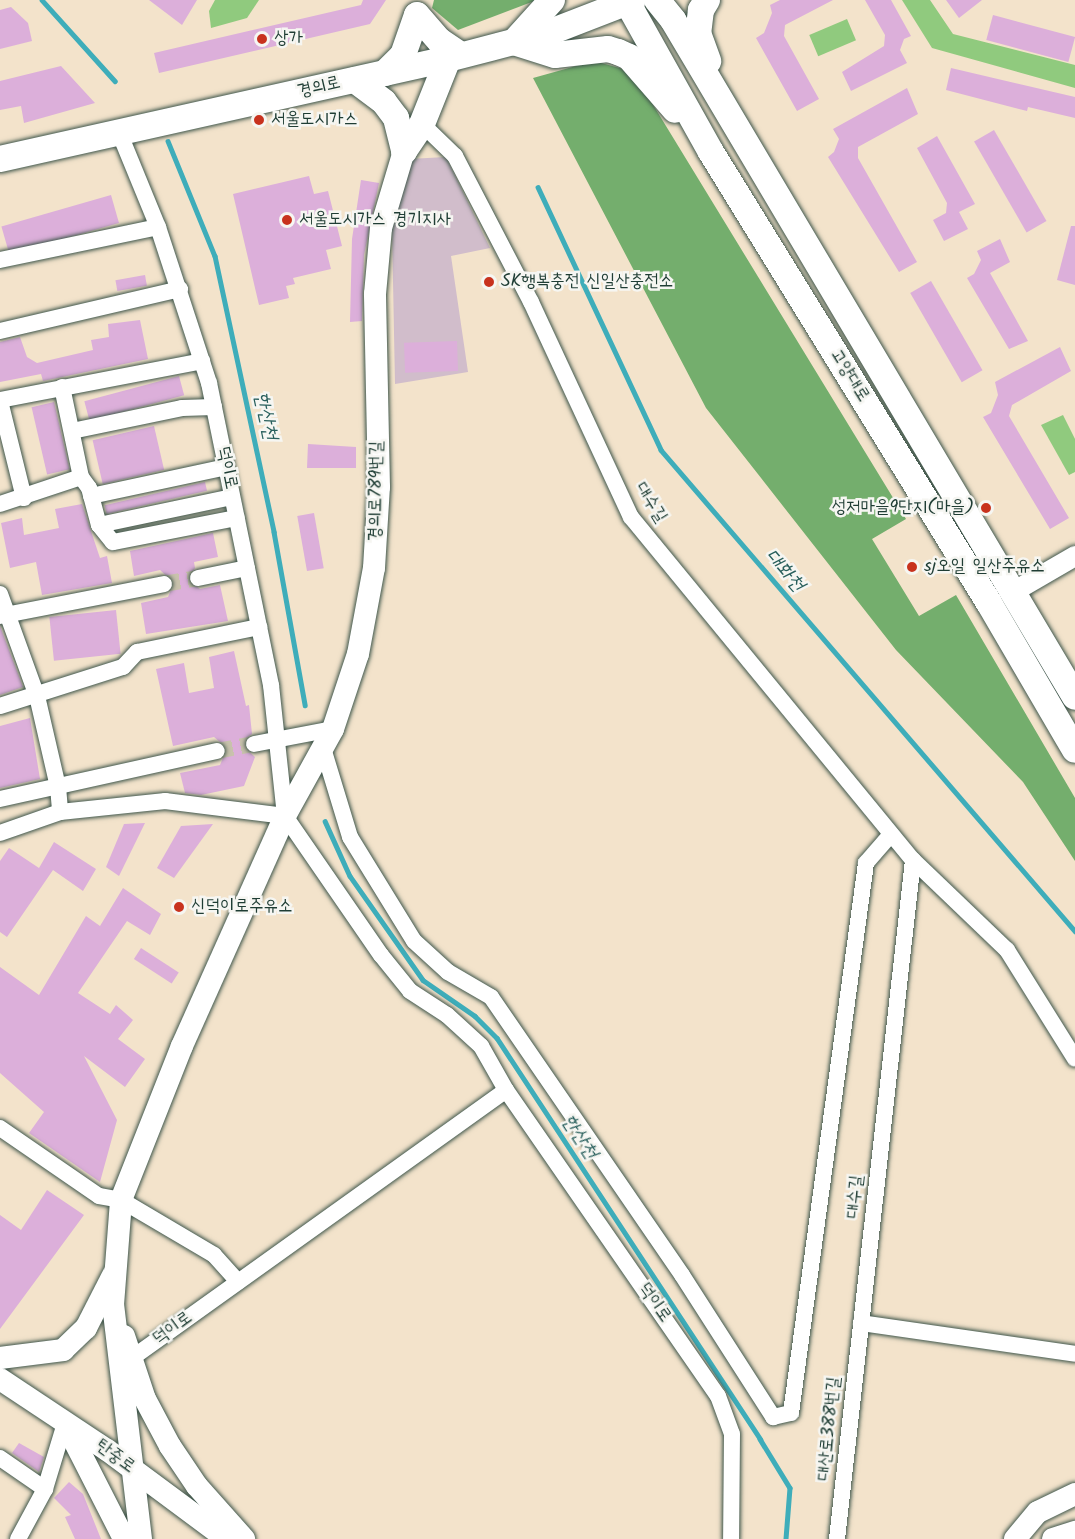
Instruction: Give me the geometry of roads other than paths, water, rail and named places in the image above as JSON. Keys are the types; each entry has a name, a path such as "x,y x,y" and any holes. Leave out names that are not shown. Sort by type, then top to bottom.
{"main road":[{"path":"552,0 514,42 555,55 608,49 629,57 711,152"},
{"name":"고양대로","path":"657,0 673,20 1075,697"},
{"path":"707,0 701,9 698,33 714,77 741,134 801,239"},
{"name":"경의로","path":"0,159 455,57 548,33 628,1"},
{"name":"고양대로","path":"628,1 711,152 989,603 1075,750"},
{"path":"404,151 422,124 455,57 440,41 419,8"},
{"path":"385,73 403,55 419,8"},
{"path":"356,80 384,102 396,118 404,151"},
{"name":"경의로789번길","path":"285,816 328,738 358,654 375,568 379,487 375,294 381,228 404,151"},
{"path":"141,1539 130,1468 113,1305 121,1200 177,1057 285,816"},
{"path":"0,1358 63,1350 86,1328 99,1296 115,1271"},
{"path":"113,1305 146,1398 170,1446 197,1486 244,1539"},
{"name":"탄중로","path":"0,1379 130,1468 227,1539"},
{"path":"65,1423 124,1539"},
{"path":"1015,1539 1038,1512 1075,1494"},
{"path":"1053,1539 1075,1532"}],"street":[{"name":"대수길","path":"422,124 455,156 531,302 632,517 913,860 1007,950 1075,1059"},
{"name":"덕이로","path":"119,132 158,227 180,290 214,407 259,627 277,740 285,816 381,955 410,991 447,1015 481,1046 506,1090 718,1396 732,1434 731,1539"},
{"path":"0,260 158,227"},
{"path":"0,331 180,290"},
{"path":"24,498 0,400 202,361"},
{"path":"62,387 81,477 91,496 99,525 113,542 237,518"},
{"path":"72,431 182,408 214,407"},
{"path":"91,496 226,467"},
{"path":"0,504 24,498 81,477"},
{"path":"99,525 232,497"},
{"path":"1013,592 1075,556"},
{"path":"198,578 247,568"},
{"path":"4,614 164,584"},
{"path":"0,594 4,614 38,696 58,787 60,812"},
{"path":"0,706 38,696 123,667 137,652 259,627"},
{"path":"254,744 277,740 328,738 350,837 414,941 448,972 491,997 682,1275 773,1417 791,1413 866,863 891,834"},
{"path":"0,799 217,751"},
{"path":"0,833 60,812 165,801 285,816"},
{"name":"대수길","path":"861,1323 913,860"},
{"name":"덕이로","path":"132,1358 506,1090"},
{"path":"0,1128 99,1196 121,1200 214,1255 238,1282"},
{"path":"861,1323 1075,1354"},
{"name":"대산로388번길","path":"837,1539 861,1323"},
{"path":"18,1539 45,1489 65,1423"},
{"path":"0,1458 45,1489"}],"waterway":[{"name":"한산천","path":"42,0 115,81"},
{"name":"한산천","path":"168,141 215,256 274,532 305,705"},
{"name":"대화천","path":"538,187 661,450 1075,931"},
{"name":"한산천","path":"325,821 350,876 423,980 475,1016 497,1038 760,1439 790,1488 786,1539"}],"tunnel":[{"path":"164,584 198,578"},
{"path":"217,751 254,744"}],"place":[{"name":"상가","path":"262,39"},
{"name":"서울도시가스","path":"259,120"},
{"name":"서울도시가스 경기지사","path":"287,220"},
{"name":"SK행복충전 신일산충전소","path":"489,282"},
{"name":"성저마을9단지(마을)","path":"986,508"},
{"name":"sj오일 일산주유소","path":"912,567"},
{"name":"신덕이로주유소","path":"179,907"}]}
